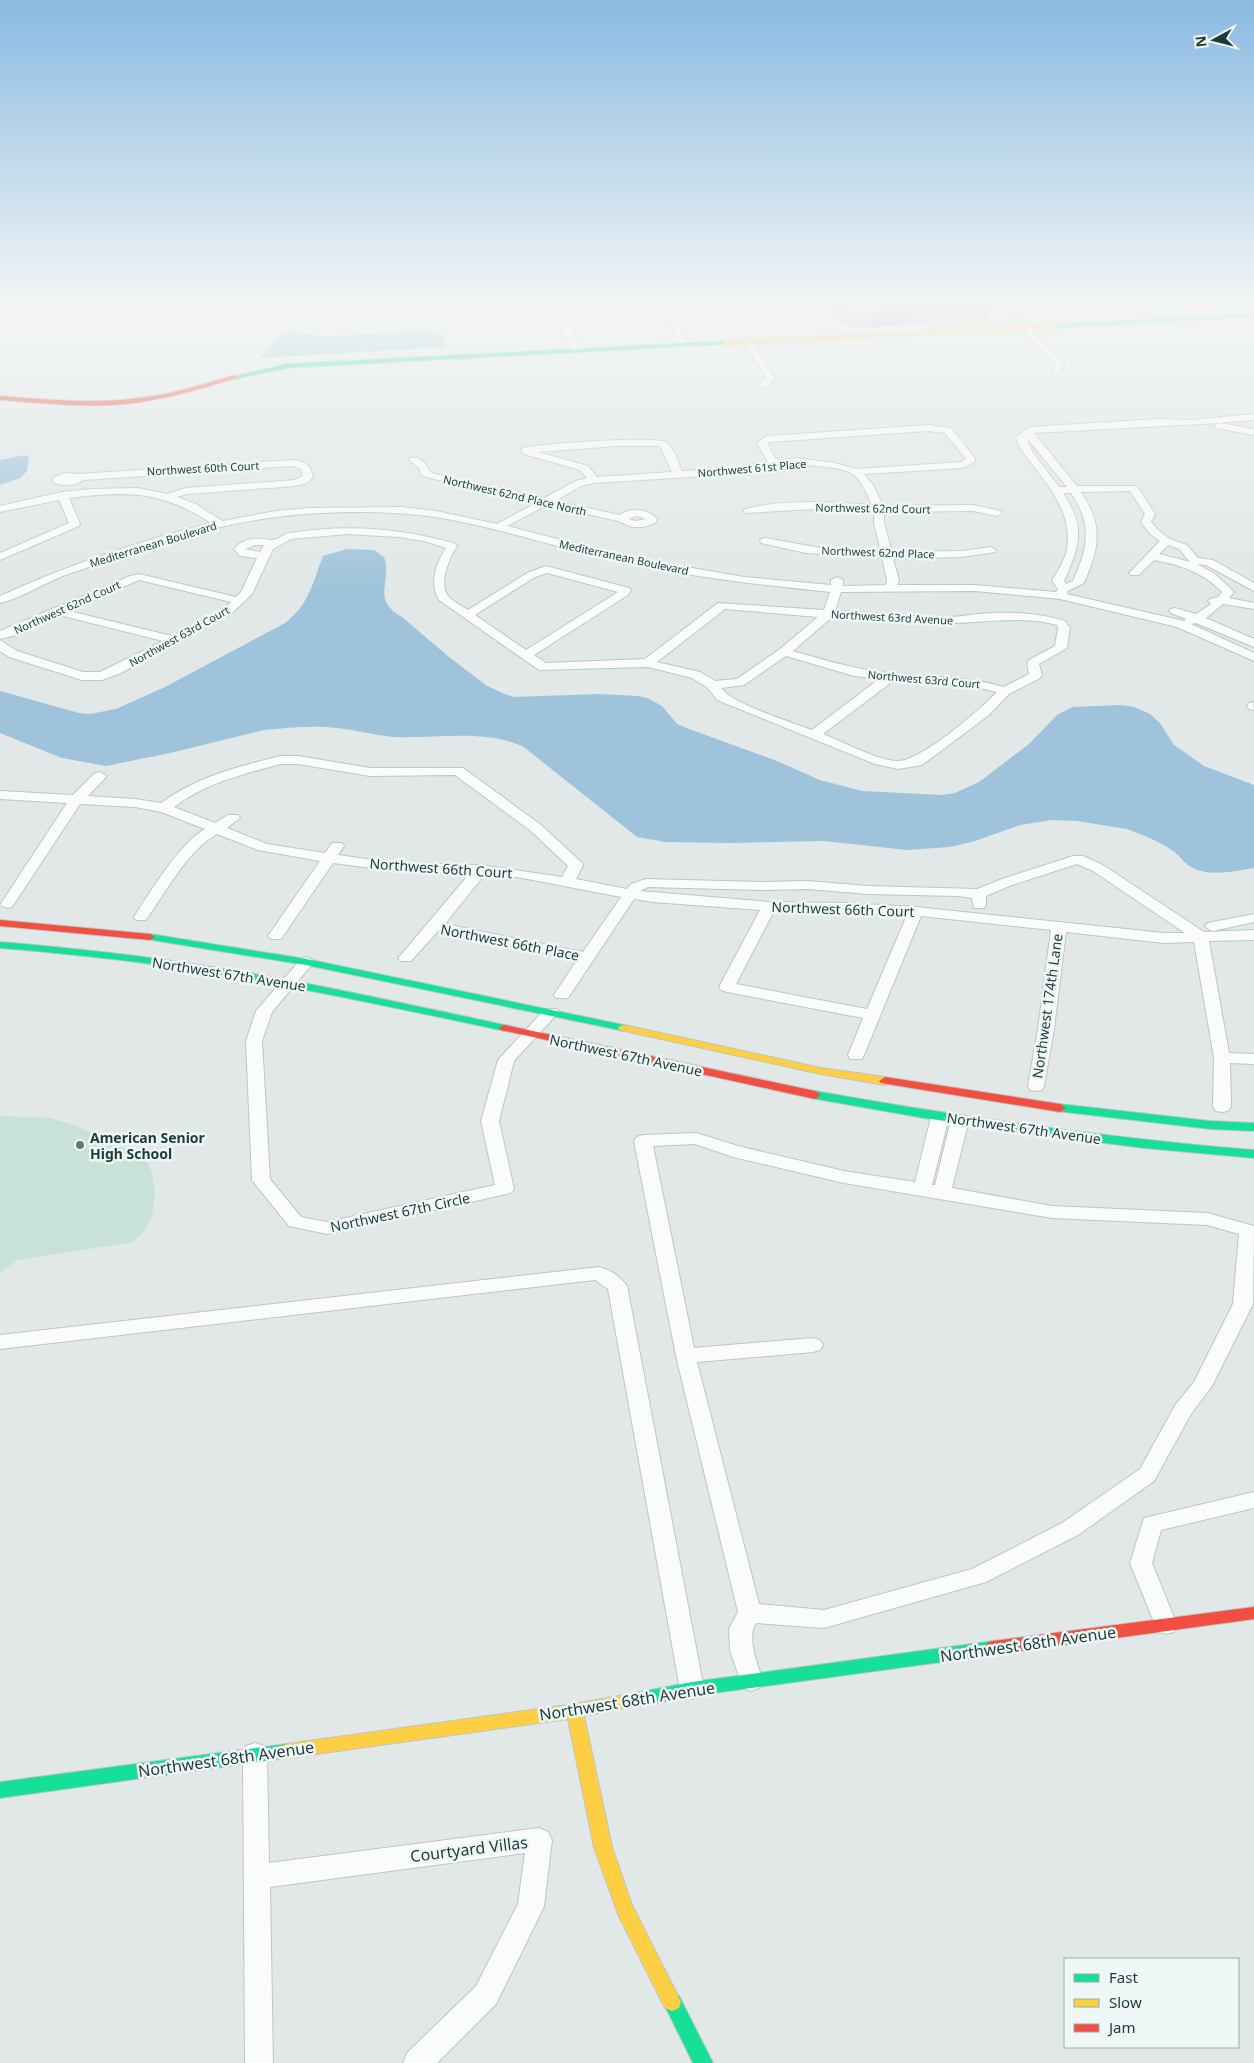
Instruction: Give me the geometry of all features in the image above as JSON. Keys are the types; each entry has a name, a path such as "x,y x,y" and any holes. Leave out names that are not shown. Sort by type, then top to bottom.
{"street":[{"path":"19,399 75,403 121,402 143,399"},
{"path":"1192,423 1204,420 1254,417"},
{"path":"1029,430 1030,436 1085,506 1092,524 1093,538 1090,555 1078,583 1062,592 1058,581 1071,553 1075,535 1072,520 1057,490 1023,448 1021,437 1029,430 1158,422 1192,423 1254,432"},
{"name":"Northwest 61st Place","path":"498,527 580,483 594,480 755,469 776,463 816,462 856,472 963,465 972,460 948,430 928,428 766,439 762,443 771,460 776,463"},
{"path":"594,480 584,468 528,454 526,450 660,443 665,446 678,474"},
{"name":"Northwest 62nd Place North","path":"414,460 423,466 426,474 432,476 622,519"},
{"name":"Northwest 60th Court","path":"79,477 293,463 301,464 306,468 308,477 303,481 186,491 167,498"},
{"path":"856,472 868,486 879,509 879,523 892,584"},
{"path":"106,474 110,477 107,490"},
{"path":"1057,490 1133,488 1150,514 1146,522 1154,532 1166,541 1183,547 1193,563 1221,584 1228,592 1219,600 1216,607 1189,619"},
{"name":"Northwest 60th Court","path":"0,509 62,495 107,490 183,502 215,521"},
{"path":"0,557 75,524 62,495"},
{"name":"Mediterranean Boulevard","path":"0,591 48,569 123,542 215,521 336,506 388,503 468,512 511,520 692,564 837,584"},
{"path":"333,531 336,506"},
{"name":"Mediterranean Boulevard","path":"336,506 350,509 401,510 436,514 498,527 623,559 676,570 744,580 892,584 1062,592 1117,597"},
{"name":"Northwest 62nd Court","path":"749,511 786,507 879,509 973,508 996,513"},
{"path":"348,531 350,509"},
{"name":"Mediterranean Boulevard","path":"0,600 56,575 215,521"},
{"path":"265,555 249,556 241,553 240,549 244,545 254,542 273,544 289,536 333,531 398,534 425,538 452,546 442,562 439,592 443,598 543,666 648,663 696,675 713,685 721,697 737,706 880,761 898,765 917,762 985,712 1006,691 1036,675 1033,663 1061,648 1064,628 1061,623"},
{"name":"Northwest 62nd Place","path":"765,540 780,545 826,551 887,554 958,554 980,553 991,550"},
{"path":"1135,573 1166,541"},
{"name":"Northwest 63rd Court","path":"1,647 13,654 74,673 95,677 118,670 228,611 246,594 262,557 265,555 268,547 273,544"},
{"path":"1152,556 1193,563 1209,562 1254,588"},
{"path":"467,615 541,570 550,569 625,590 526,656"},
{"name":"Northwest 62nd Court","path":"0,635 9,633 56,611 139,577 240,600"},
{"path":"713,685 740,682 784,652 828,614 837,584"},
{"name":"Mediterranean Boulevard","path":"1062,592 1189,619 1254,657"},
{"path":"1219,600 1254,606"},
{"name":"Northwest 63rd Avenue","path":"648,663 722,605 828,614 885,616 916,620 953,620 994,616 1048,619 1061,623"},
{"name":"Mediterranean Boulevard","path":"1157,606 1254,643"},
{"path":"56,611 175,640"},
{"name":"Northwest 63rd Court","path":"784,652 854,672 890,677 981,684 1006,691"},
{"path":"813,735 890,677"},
{"path":"164,808 177,798 203,784 239,771 280,760 298,760 370,772 458,771 536,828 576,864 567,882"},
{"path":"7,904 76,800 100,776"},
{"name":"Northwest 66th Court","path":"0,796 135,804 164,808 263,846 285,852 421,869 481,869 567,882 631,895 769,906 845,907 916,911 1164,938 1207,932 1254,935"},
{"path":"141,917 190,848 215,828 233,818"},
{"path":"276,936 337,846"},
{"path":"562,995 611,920 636,886 646,883 666,882 761,886 817,885 868,890 979,894 1008,882 1078,859 1098,868 1207,932 1254,918"},
{"path":"406,958 481,869"},
{"path":"978,917 979,894"},
{"path":"769,906 727,987 874,1015"},
{"path":"856,1055 916,911"},
{"name":"Northwest 67th Avenue","path":"0,923 132,934 306,962 551,1012 821,1071 943,1104 963,1107 1036,1132 1254,1154"},
{"name":"Northwest 66th Place","path":"434,926 586,957"},
{"name":"Northwest 174th Lane","path":"1036,1086 1046,1029 1059,927"},
{"path":"1207,932 1222,1058 1222,1108"},
{"name":"Northwest 67th Avenue","path":"0,945 128,957 288,983 810,1093 963,1107 1048,1107 1254,1128"},
{"name":"Northwest 67th Circle","path":"306,962 264,1011 254,1042 260,1180 295,1222 327,1228 506,1189 490,1121 506,1060 551,1012"},
{"path":"1222,1058 1254,1059"},
{"path":"922,1189 943,1104"},
{"path":"942,1192 963,1107"},
{"path":"750,1613 824,1619 978,1576 1070,1529 1147,1475 1183,1408 1202,1386 1243,1304 1249,1231 1208,1220 1052,1212 844,1177 733,1150 696,1138 643,1141 686,1356 750,1613 740,1629 742,1650 752,1681"},
{"path":"929,1155 951,1158"},
{"path":"0,1342 598,1273 617,1286 692,1689"},
{"path":"686,1356 813,1345"},
{"path":"1166,1625 1141,1563 1152,1524 1254,1500"},
{"name":"Northwest 68th Avenue","path":"0,1790 575,1711 692,1689 1254,1614"},
{"path":"575,1711 603,1847 624,1908 703,2063"},
{"path":"255,1754 259,2063"},
{"name":"Courtyard Villas","path":"257,1877 539,1840 531,1906 486,1994 417,2063"}],"green space":[{"path":"0,1116 50,1118 77,1126 146,1159 152,1173 154,1207 148,1225 134,1242 17,1260 0,1274"}],"water":[{"path":"25,455 29,457 27,471 20,478 0,485 0,460"},
{"path":"347,549 374,550 384,557 386,566 385,597 392,611 487,686 514,697 599,694 647,698 662,706 677,724 777,761 820,780 862,791 942,795 955,793 979,782 1029,744 1057,715 1073,707 1120,705 1134,707 1150,714 1160,723 1174,745 1204,766 1254,785 1254,868 1215,873 1200,871 1187,865 1176,853 1157,841 1127,829 1077,821 1052,820 1020,825 975,841 950,847 907,850 824,841 665,842 637,837 525,748 511,742 478,736 393,737 328,727 282,728 264,730 170,753 106,766 62,758 0,733 0,691 79,713 90,714 116,709 165,687 285,623 300,609 305,601 323,556"}],"traffic: fast":[{"path":"150,937 306,962 624,1028"},
{"path":"0,945 110,956 219,971 505,1028"},
{"path":"815,1095 924,1114 1089,1138 1254,1154"},
{"path":"1060,1108 1210,1125 1254,1127"},
{"path":"635,1700 692,1689 993,1648"},
{"path":"0,1790 287,1751"},
{"path":"672,2002 703,2063"}],"traffic: slow":[{"path":"624,1028 821,1071 885,1081"},
{"path":"287,1751 575,1711 635,1700"},
{"path":"575,1711 603,1847 624,1908 672,2002"}],"traffic: jam":[{"path":"18,399 71,403 107,403 146,399"},
{"path":"0,923 150,937"},
{"path":"505,1028 815,1095"},
{"path":"885,1081 1060,1108"},
{"path":"993,1648 1254,1613"}],"place":[{"name":"American Senior High School","path":"80,1145"}]}
